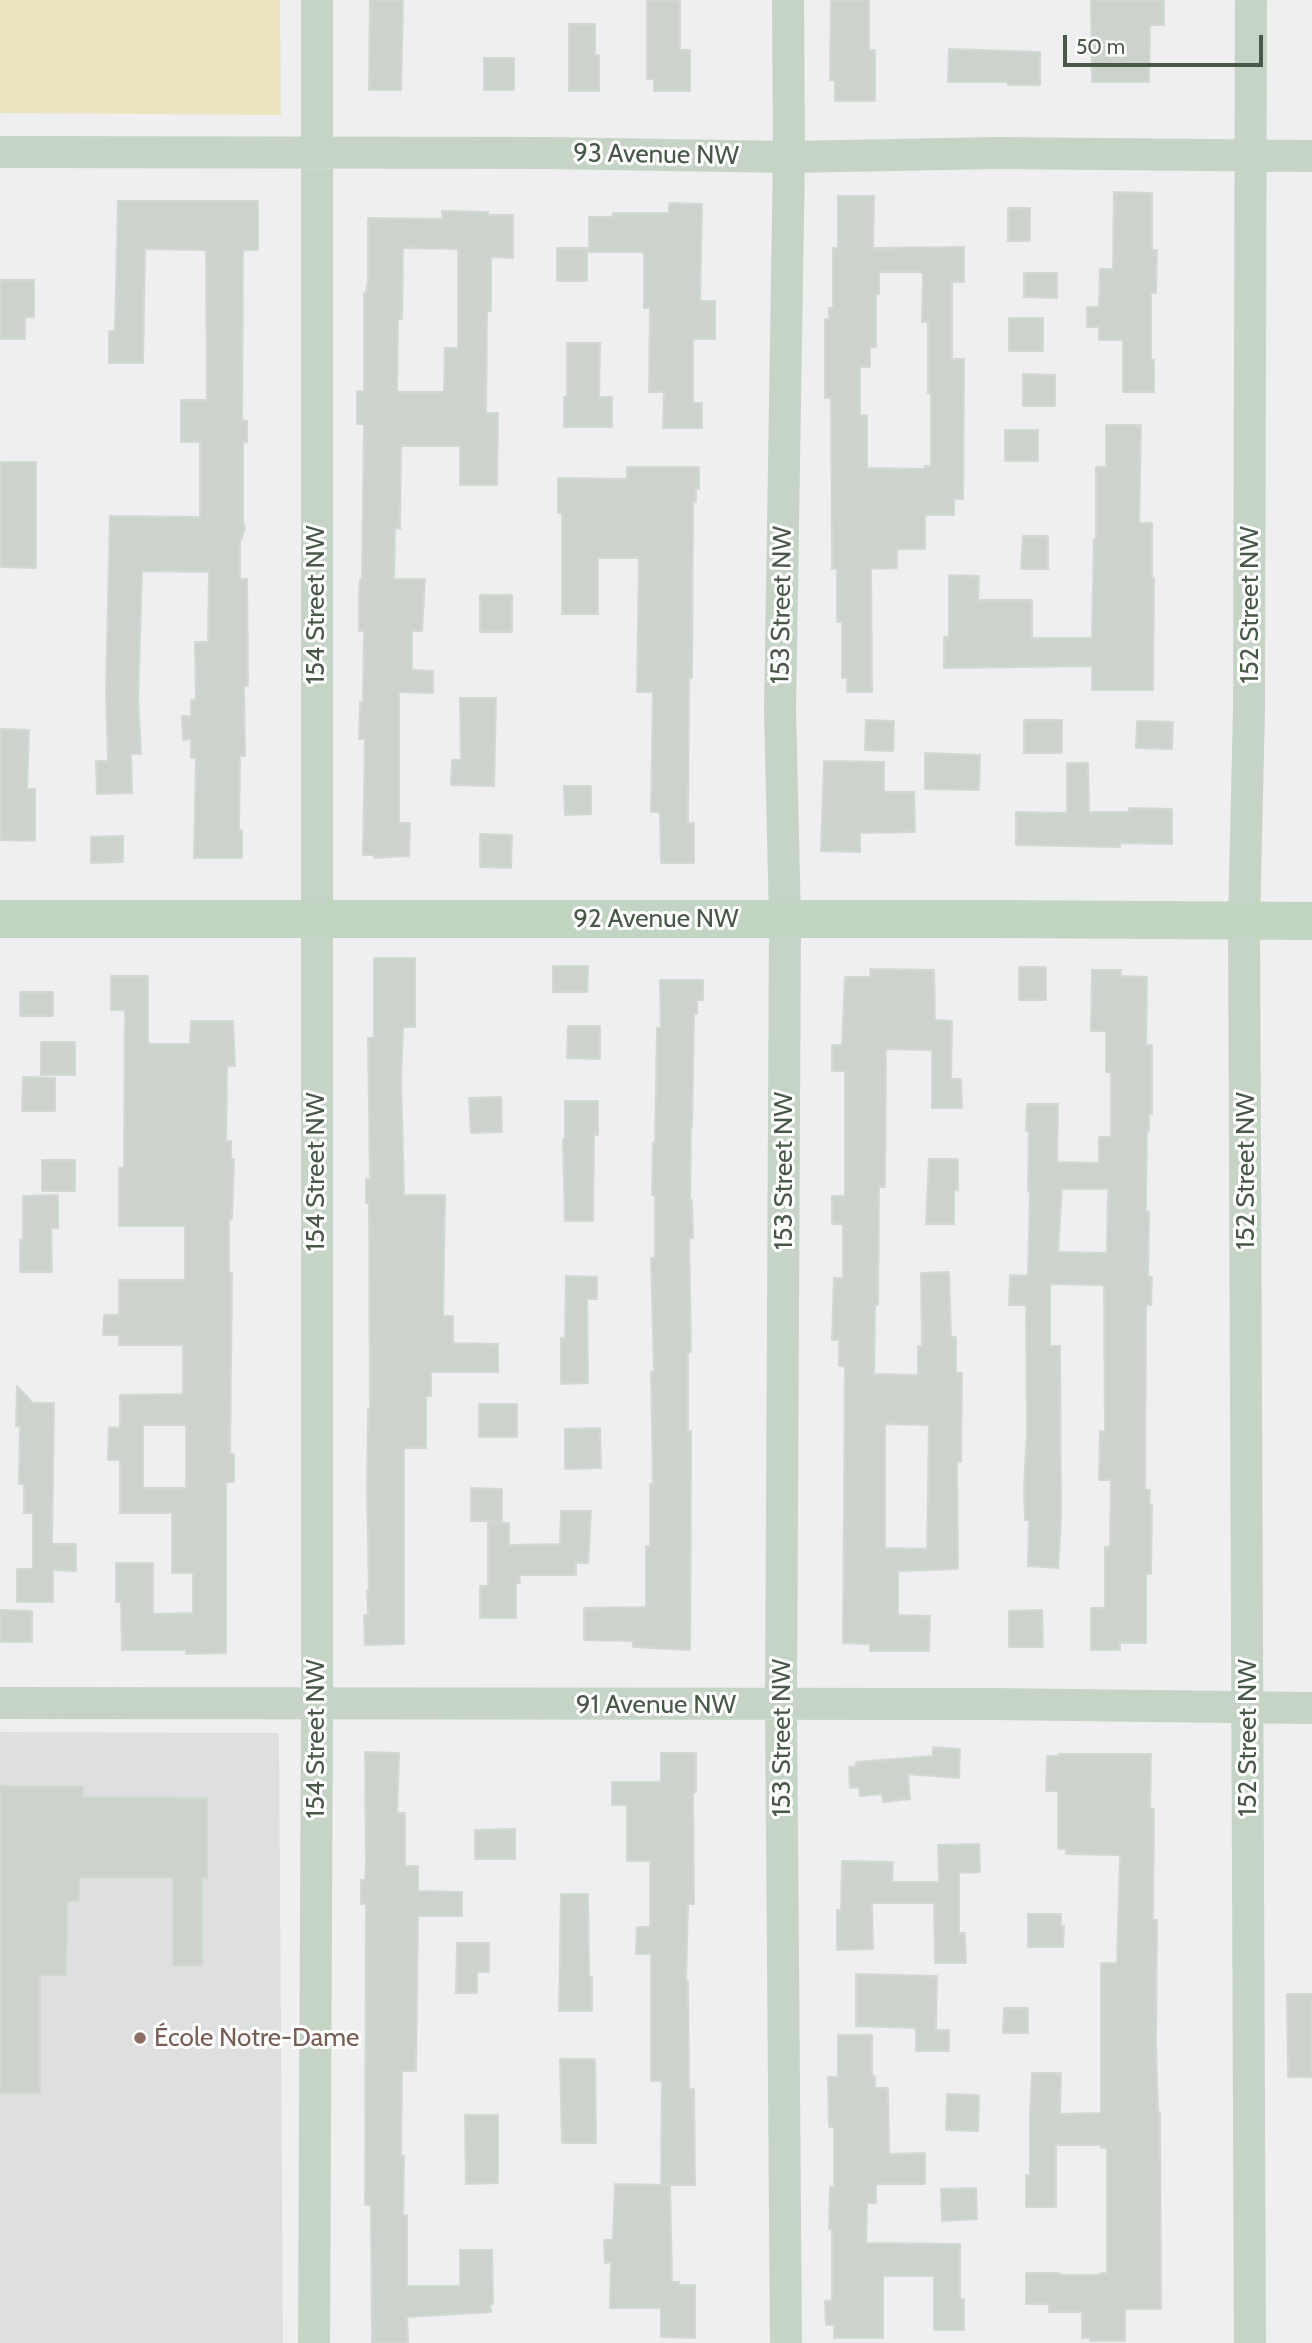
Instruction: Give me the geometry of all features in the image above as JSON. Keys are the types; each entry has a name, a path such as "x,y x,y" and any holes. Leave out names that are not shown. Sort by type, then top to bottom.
{"street":[{"name":"154 Street NW","path":"314,2343 317,1704 317,0"},
{"name":"153 Street NW","path":"786,2343 781,1705 785,920 780,709 789,157 788,0"},
{"name":"152 Street NW","path":"1250,2343 1244,921 1249,696 1251,0"},
{"name":"93 Avenue NW","path":"0,152 546,153 789,157 996,153 1312,156"},
{"name":"92 Avenue NW","path":"0,919 1312,921"},
{"name":"91 Avenue NW","path":"0,1703 992,1704 1312,1708"}],"shaded area":[{"path":"0,0 280,0 281,115 0,113"},
{"name":"École Notre-Dame","path":"0,1732 279,1733 283,2343 0,2343"}],"building":[{"path":"370,0 403,0 401,90 369,90"},
{"path":"647,0 680,0 680,50 690,50 690,91 654,91 654,79 647,79"},
{"path":"831,0 869,0 869,50 875,50 875,101 835,101 835,80 830,80"},
{"path":"1091,0 1164,0 1164,25 1150,25 1149,82 1092,82"},
{"path":"569,24 595,24 595,55 599,55 599,91 569,91"},
{"path":"949,49 1040,52 1040,85 948,82"},
{"path":"484,58 514,58 514,90 484,90"},
{"path":"1114,192 1152,193 1152,250 1157,250 1156,293 1151,293 1154,392 1123,392 1123,340 1099,340 1099,327 1087,327 1087,307 1099,307 1100,269 1113,269"},
{"path":"838,196 874,196 873,248 964,247 964,282 952,282 952,359 964,359 963,499 954,499 954,515 925,515 925,549 897,549 897,568 871,569 872,692 847,692 847,678 842,678 842,622 837,622 837,569 832,569 831,398 825,398 825,319 829,319 829,308 833,308 833,248 838,248","holes":["879,272 923,272 922,322 928,322 931,466 925,466 925,469 867,468 867,415 860,415 860,367 870,367 870,347 876,347 876,294 879,294"]},
{"path":"118,201 258,201 258,250 243,250 242,420 247,421 247,442 243,442 245,529 240,542 240,579 247,579 248,686 244,686 245,756 240,756 239,830 242,830 242,858 194,858 196,758 191,758 191,739 183,740 182,716 191,716 191,700 196,700 195,642 208,642 209,572 142,571 138,699 141,754 131,754 132,793 97,794 96,761 108,761 106,692 110,516 200,517 200,442 181,442 181,400 207,400 206,250 145,249 143,363 109,363 109,331 115,331"},
{"path":"669,203 702,204 700,301 715,301 715,339 693,339 693,403 702,403 702,428 663,428 664,392 649,392 650,308 644,308 644,252 589,252 589,217 612,217 613,213 669,213"},
{"path":"1008,208 1030,208 1030,241 1008,241"},
{"path":"442,211 513,215 513,258 491,257 491,311 487,311 486,413 498,413 497,485 460,485 460,446 401,446 400,529 395,528 394,579 425,579 422,631 412,631 412,670 433,671 433,693 399,692 399,823 410,823 409,856 374,858 374,855 363,855 365,739 359,739 360,702 363,702 364,631 359,631 359,594 362,579 364,424 357,424 357,391 364,391 364,293 368,280 368,218 442,219","holes":["403,248 458,249 458,348 445,348 444,392 397,392"]},
{"path":"557,248 587,248 587,281 557,281"},
{"path":"1024,273 1057,273 1057,298 1024,297"},
{"path":"0,280 34,280 34,317 25,317 25,339 0,339"},
{"path":"1009,318 1043,318 1043,351 1009,351"},
{"path":"567,343 600,343 599,397 612,397 612,427 564,427"},
{"path":"1023,374 1055,375 1055,406 1023,406"},
{"path":"1106,425 1141,425 1139,523 1152,523 1153,690 1092,690 1092,666 944,668 944,637 949,637 949,575 979,576 978,600 1032,600 1032,638 1092,638 1096,467 1106,467"},
{"path":"1005,430 1038,430 1038,461 1005,461"},
{"path":"0,462 36,462 36,568 0,567"},
{"path":"627,467 699,467 699,489 696,489 696,502 693,502 692,678 689,678 688,823 694,823 694,863 661,863 660,812 651,812 653,692 637,692 639,558 598,558 598,614 562,614 562,513 558,513 558,478 627,479"},
{"path":"1023,536 1048,536 1048,569 1021,569"},
{"path":"480,595 512,595 512,632 480,632"},
{"path":"460,698 496,698 494,786 451,785 452,760 461,760"},
{"path":"866,720 894,721 893,751 865,750"},
{"path":"1024,720 1062,720 1062,753 1024,753"},
{"path":"1137,721 1173,722 1172,749 1136,748"},
{"path":"1,729 29,730 27,789 35,789 35,841 1,840"},
{"path":"925,753 980,755 979,790 925,789"},
{"path":"824,761 884,762 884,792 914,792 915,832 860,833 860,852 821,851"},
{"path":"1067,763 1088,763 1089,812 1129,812 1129,808 1172,809 1172,844 1120,843 1120,847 1016,845 1016,812 1067,813"},
{"path":"564,786 591,786 591,814 565,815"},
{"path":"480,834 512,835 511,868 480,867"},
{"path":"123,836 123,862 91,863 91,837"},
{"path":"374,958 415,958 415,1027 403,1027 401,1080 404,1195 445,1195 443,1316 453,1316 453,1343 498,1344 498,1372 431,1372 431,1396 426,1396 426,1448 404,1448 404,1644 365,1645 364,1615 368,1615 369,1590 367,1494 370,1409 369,1203 366,1203 366,1179 370,1179 368,1038 374,1038"},
{"path":"553,966 588,966 587,992 553,992"},
{"path":"1019,967 1046,967 1046,1000 1019,1000"},
{"path":"870,969 934,970 935,1020 952,1021 951,1079 961,1079 962,1108 932,1108 932,1050 886,1049 885,1187 879,1187 878,1305 875,1305 874,1374 918,1375 918,1346 922,1346 921,1273 949,1272 951,1337 956,1337 956,1373 962,1373 961,1462 957,1462 958,1569 898,1571 898,1615 930,1616 929,1651 870,1651 870,1644 843,1643 845,1366 839,1366 839,1340 832,1340 834,1278 843,1278 843,1224 832,1224 832,1196 845,1196 845,1071 832,1071 832,1045 842,1045 845,977 871,977","holes":["885,1424 929,1425 927,1549 885,1548"]},
{"path":"1092,970 1121,970 1121,976 1147,977 1146,1045 1152,1045 1152,1114 1149,1114 1147,1131 1146,1212 1149,1212 1148,1277 1152,1277 1151,1305 1146,1304 1145,1490 1150,1490 1149,1505 1152,1505 1151,1574 1146,1574 1146,1643 1120,1643 1120,1650 1091,1650 1091,1608 1105,1608 1105,1547 1110,1547 1111,1480 1099,1480 1100,1431 1105,1432 1104,1285 1050,1284 1050,1346 1060,1346 1061,1519 1058,1568 1028,1566 1029,1520 1025,1520 1024,1487 1027,1432 1026,1305 1009,1305 1010,1275 1028,1276 1030,1191 1027,1104 1058,1104 1057,1162 1099,1163 1099,1137 1111,1137 1111,1072 1106,1072 1106,1031 1091,1031","holes":["1062,1189 1108,1189 1107,1253 1058,1252"]},
{"path":"111,976 148,976 148,1044 190,1044 191,1021 233,1021 235,1066 227,1066 226,1141 231,1141 231,1159 234,1159 232,1219 229,1219 229,1273 232,1273 230,1454 234,1454 234,1482 226,1482 226,1653 186,1654 186,1650 122,1650 121,1602 116,1602 116,1563 153,1563 153,1614 193,1613 193,1573 172,1573 172,1513 120,1513 120,1460 108,1460 109,1427 120,1428 120,1395 183,1394 183,1345 119,1345 119,1335 103,1335 104,1315 119,1315 119,1280 185,1280 185,1226 119,1226 119,1168 124,1168 125,1010 111,1010","holes":["143,1425 186,1425 186,1488 143,1488"]},
{"path":"660,980 703,980 703,1000 697,1000 697,1014 694,1014 691,1127 690,1200 693,1238 689,1238 691,1352 688,1352 688,1431 691,1431 690,1650 633,1647 633,1641 584,1640 584,1608 646,1607 646,1546 650,1546 650,1484 653,1484 651,1258 655,1258 655,1195 652,1195 657,1028 661,1028"},
{"path":"20,992 53,992 53,1016 20,1016"},
{"path":"568,1026 600,1026 600,1059 567,1058"},
{"path":"41,1042 75,1042 75,1075 41,1075"},
{"path":"23,1077 55,1078 55,1111 22,1111"},
{"path":"501,1097 502,1132 471,1133 469,1098"},
{"path":"565,1101 598,1101 598,1135 594,1135 593,1221 565,1221"},
{"path":"929,1159 958,1159 954,1224 926,1224"},
{"path":"42,1160 75,1160 75,1191 42,1191"},
{"path":"58,1195 58,1228 51,1228 52,1272 20,1272 23,1196"},
{"path":"566,1276 597,1277 597,1299 587,1299 588,1383 561,1384 561,1338 565,1338"},
{"path":"17,1386 33,1403 54,1403 52,1544 76,1544 76,1571 53,1570 53,1602 17,1602 17,1569 33,1569 33,1513 24,1513 24,1484 19,1484 20,1426 16,1426"},
{"path":"479,1404 517,1404 517,1437 479,1437"},
{"path":"600,1428 601,1468 565,1469 565,1429"},
{"path":"471,1488 502,1489 502,1521 471,1521"},
{"path":"561,1511 591,1511 588,1563 576,1563 576,1575 519,1575 520,1583 516,1583 516,1618 480,1618 480,1586 488,1586 488,1523 509,1523 509,1545 560,1544"},
{"path":"0,1610 32,1611 32,1642 0,1642"},
{"path":"1042,1610 1043,1647 1009,1647 1009,1611"},
{"path":"933,1747 960,1749 959,1778 908,1774 910,1799 883,1802 882,1794 860,1796 859,1787 850,1788 849,1767 856,1766 856,1762 933,1756"},
{"path":"365,1752 399,1753 397,1813 405,1813 405,1866 418,1866 418,1891 462,1892 462,1916 418,1916 416,2071 402,2071 401,2156 404,2156 403,2215 407,2215 407,2286 460,2286 460,2250 492,2250 491,2312 407,2317 408,2343 372,2343 371,2205 365,2205 366,1904 361,1904 361,1880 365,1880 366,1866"},
{"path":"661,1753 696,1753 696,1792 693,1792 694,1904 688,1904 686,1981 689,2089 694,2089 695,2185 661,2185 662,2081 651,2081 651,1954 636,1954 637,1927 650,1927 650,1861 627,1861 627,1805 612,1805 612,1782 661,1782"},
{"path":"1151,1754 1150,1809 1154,1809 1153,1920 1157,1920 1156,2044 1160,2112 1161,2309 1125,2309 1125,2341 1090,2341 1090,2338 1082,2338 1082,2312 1049,2312 1049,2304 1026,2304 1026,2273 1107,2273 1107,2148 1101,2148 1101,2145 1056,2145 1056,2207 1026,2207 1026,2175 1030,2175 1032,2073 1061,2073 1060,2114 1101,2113 1101,1963 1117,1963 1120,1855 1066,1854 1066,1849 1058,1849 1058,1791 1046,1791 1047,1756"},
{"path":"0,1786 83,1786 83,1797 207,1798 207,1878 202,1878 202,1966 173,1966 173,1878 79,1878 79,1901 67,1901 66,1975 40,1975 40,2093 0,2093"},
{"path":"515,1829 515,1859 475,1859 475,1830"},
{"path":"979,1844 980,1872 959,1873 959,1933 965,1933 966,1963 935,1963 934,1903 872,1903 873,1949 837,1950 837,1910 841,1910 842,1861 893,1862 892,1882 939,1882 938,1845"},
{"path":"561,1894 588,1894 592,2011 559,2011"},
{"path":"1028,1914 1061,1914 1061,1926 1064,1926 1063,1947 1028,1947"},
{"path":"457,1943 489,1943 489,1972 477,1972 477,1993 456,1993"},
{"path":"856,1974 937,1976 936,2030 949,2030 949,2051 916,2051 916,2028 856,2026"},
{"path":"1287,1994 1312,1994 1312,2077 1288,2077"},
{"path":"1004,2008 1028,2008 1028,2033 1003,2033"},
{"path":"838,2035 872,2035 872,2076 875,2076 875,2088 888,2088 889,2154 925,2153 925,2184 876,2184 876,2203 867,2203 866,2243 960,2244 960,2299 964,2299 964,2330 934,2330 934,2276 883,2276 883,2338 834,2338 834,2325 826,2325 825,2301 832,2300 832,2229 829,2229 830,2187 834,2187 834,2127 829,2127 828,2077 838,2077"},
{"path":"560,2059 595,2059 596,2143 562,2143"},
{"path":"947,2094 979,2095 978,2131 946,2130"},
{"path":"465,2115 498,2115 498,2183 466,2184"},
{"path":"615,2184 670,2185 672,2282 695,2285 695,2338 661,2337 661,2308 610,2308 611,2262 605,2263 604,2240 613,2240"},
{"path":"976,2188 977,2219 942,2221 941,2189"}],"place":[{"name":"École Notre-Dame","path":"140,2038"}]}
